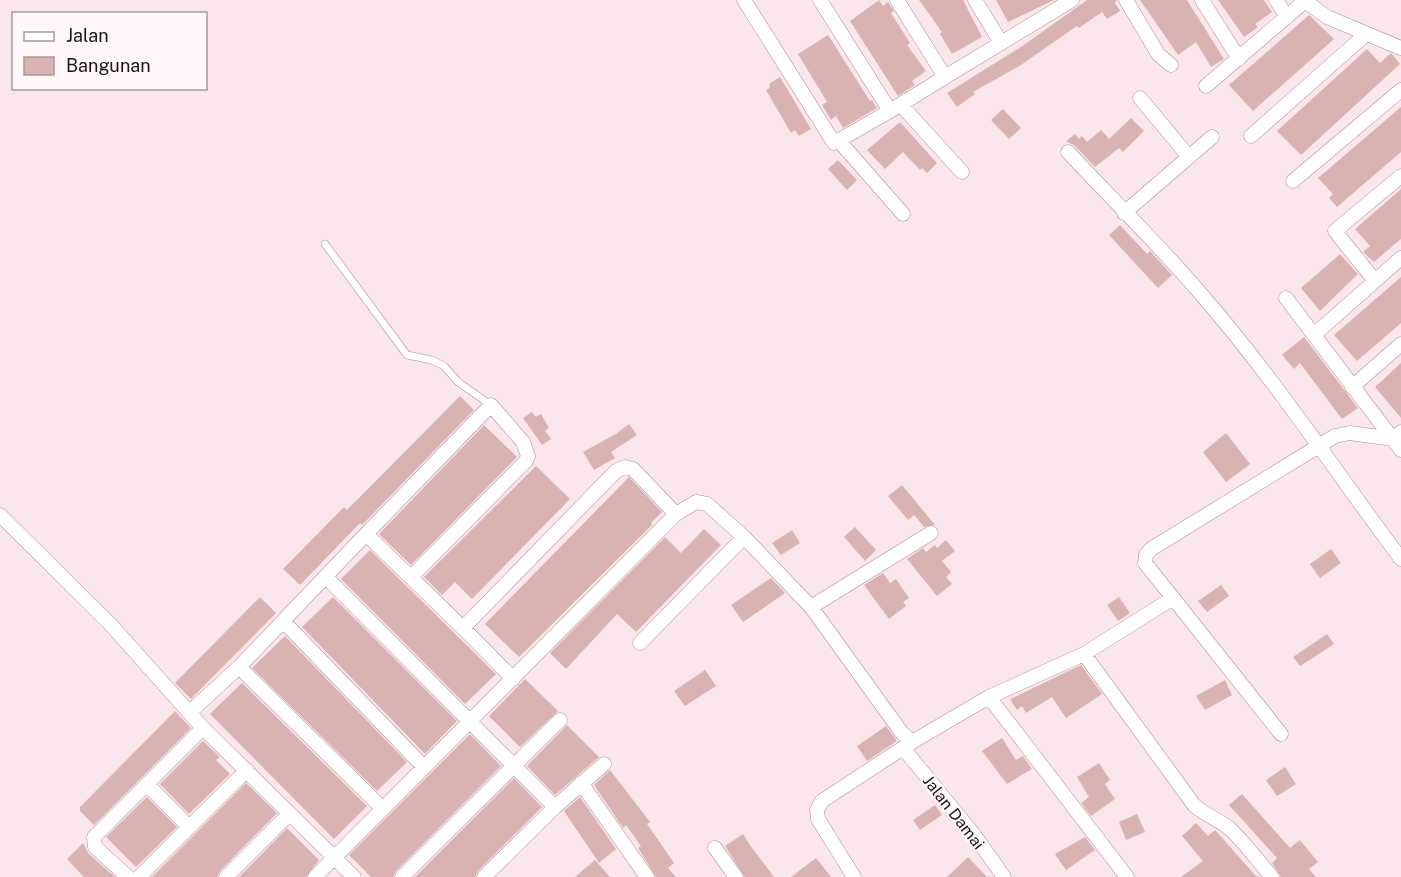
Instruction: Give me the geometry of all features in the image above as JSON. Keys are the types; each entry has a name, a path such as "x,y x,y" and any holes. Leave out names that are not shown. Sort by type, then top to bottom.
{"street":[{"path":"744,0 834,143 840,142 945,77 1055,3 1072,0"},
{"path":"820,0 895,108 962,172"},
{"path":"897,0 945,77"},
{"path":"975,0 1000,41"},
{"path":"1126,0 1158,54 1172,65"},
{"path":"1202,0 1239,59"},
{"path":"1276,0 1287,17"},
{"path":"1206,86 1304,0 1327,17 1365,35 1401,48"},
{"path":"1251,136 1365,35"},
{"path":"1293,181 1401,90"},
{"path":"1140,98 1189,157"},
{"path":"1124,213 1212,137"},
{"path":"840,142 903,214"},
{"path":"1068,152 1201,294 1300,420 1316,446 1401,559"},
{"path":"1375,281 1335,231 1401,176"},
{"path":"1315,334 1401,258"},
{"path":"1286,298 1315,334 1352,387 1398,440"},
{"path":"1352,387 1401,344"},
{"path":"190,712 239,666 491,405 523,442 528,456 411,577"},
{"path":"1281,734 1145,562 1146,555 1335,436 1350,433 1398,440"},
{"path":"315,877 676,514 633,469 626,467 616,471 464,627"},
{"name":"Jalan Damai","path":"676,514 687,505 702,502 744,537 811,607 902,733 907,745 1004,877"},
{"path":"0,515 111,626 203,728 354,877"},
{"path":"811,607 931,533"},
{"path":"366,534 464,627 513,679"},
{"path":"640,643 744,537"},
{"path":"326,577 555,807"},
{"path":"854,877 818,819 817,810 822,801 907,745 989,697 1084,654 1173,598"},
{"path":"283,621 424,767"},
{"path":"1084,654 1194,804 1204,814 1219,820 1232,830 1272,877"},
{"path":"239,666 382,808"},
{"path":"989,697 1127,877"},
{"path":"402,877 561,720"},
{"path":"128,877 93,842 94,837 203,728"},
{"path":"484,877 555,807 604,764"},
{"path":"139,877 247,770"},
{"path":"581,783 647,877"},
{"path":"147,784 188,826"},
{"path":"226,877 289,813"},
{"path":"715,848 736,877"}],"lane":[{"path":"325,244 407,355 432,360 444,366 458,382 491,405"}],"building":[{"path":"879,0 883,6 888,2 894,11 891,13 910,43 907,45 926,71 912,81 915,85 898,96 850,21"},
{"path":"919,0 963,0 982,37 952,54 940,34 942,32"},
{"path":"996,0 1054,0 1008,22"},
{"path":"1087,0 1117,0 1115,3 1120,11 1107,19 1102,12 1079,28 1077,26 1021,65 973,92 975,94 957,107 947,93 1021,47"},
{"path":"1140,0 1187,0 1224,59 1211,67 1196,42 1178,55"},
{"path":"1218,0 1264,0 1272,12 1255,24 1258,27 1244,37"},
{"path":"1309,15 1334,39 1253,111 1229,85"},
{"path":"828,35 870,101 872,100 877,108 843,128 836,116 831,120 822,105 827,102 798,54"},
{"path":"1367,49 1380,63 1391,53 1400,64 1301,155 1277,131"},
{"path":"780,77 811,129 799,136 795,130 791,133 766,90 770,88 769,84"},
{"path":"1401,107 1401,152 1337,207 1329,198 1333,194 1318,178"},
{"path":"1003,109 1021,128 1009,139 991,120"},
{"path":"1131,118 1144,131 1123,152 1119,148 1095,167 1075,146 1066,141 1075,134 1079,139 1082,136 1087,142 1101,130 1109,139"},
{"path":"900,122 937,163 927,173 922,168 920,170 903,152 885,169 867,150"},
{"path":"838,160 857,180 847,190 828,169"},
{"path":"1401,189 1401,239 1374,262 1363,252 1370,246 1355,229"},
{"path":"1120,225 1147,254 1150,251 1172,275 1158,288 1109,235"},
{"path":"1340,254 1358,274 1320,311 1301,288"},
{"path":"1401,277 1401,323 1357,361 1334,335"},
{"path":"1304,337 1358,408 1342,419 1300,363 1294,369 1282,355"},
{"path":"1401,363 1401,418 1375,387"},
{"path":"460,396 474,410 300,585 283,569 344,507 347,510"},
{"path":"532,412 536,417 541,414 549,428 545,431 551,439 542,445 523,418"},
{"path":"629,424 637,435 611,452 615,458 594,470 583,452"},
{"path":"484,425 517,457 411,565 379,534"},
{"path":"1226,433 1250,464 1226,482 1203,452"},
{"path":"536,466 570,499 472,599 455,582 442,595 424,577"},
{"path":"629,477 662,512 651,523 652,525 519,657 485,624"},
{"path":"902,485 935,525 924,527 914,515 908,520 888,496"},
{"path":"855,527 876,550 865,561 844,537"},
{"path":"704,529 721,545 636,632 617,614 566,669 550,653 665,537 681,553"},
{"path":"792,530 800,543 781,555 772,543"},
{"path":"946,540 955,551 942,561 951,572 946,577 952,584 937,596 907,559 923,548 926,552 935,545 937,548"},
{"path":"1331,549 1341,563 1320,578 1310,564"},
{"path":"370,550 496,674 465,704 341,579"},
{"path":"883,573 890,583 896,579 909,598 903,602 906,606 889,619 864,585"},
{"path":"771,578 785,593 743,622 731,605"},
{"path":"1221,585 1229,596 1207,612 1198,601"},
{"path":"260,597 276,613 191,699 175,683"},
{"path":"333,597 457,721 425,754 302,627"},
{"path":"1119,597 1130,613 1118,621 1107,605"},
{"path":"1327,634 1334,644 1300,666 1293,657"},
{"path":"285,636 407,762 377,791 252,668"},
{"path":"1081,665 1102,694 1066,718 1052,697 1026,713 1022,706 1017,710 1010,699"},
{"path":"705,670 716,686 685,706 674,691"},
{"path":"525,679 558,711 520,747 489,716"},
{"path":"1225,680 1232,695 1205,710 1196,696"},
{"path":"242,683 367,806 334,839 210,714"},
{"path":"175,711 191,728 94,825 80,811 80,807"},
{"path":"567,725 599,757 555,795 527,766"},
{"path":"886,726 897,741 867,761 857,746"},
{"path":"470,734 501,766 396,871 393,877 371,877 349,855"},
{"path":"1002,738 1016,760 1023,756 1032,769 1007,784 982,751"},
{"path":"203,741 220,757 216,760 230,774 189,814 160,784"},
{"path":"1099,763 1110,780 1105,784 1115,799 1091,816 1081,803 1089,797 1077,777"},
{"path":"1285,767 1296,784 1277,796 1266,780"},
{"path":"610,770 650,822 647,824 674,863 668,868 676,877 656,877 638,848 641,846 626,825 623,828 594,785"},
{"path":"514,778 542,807 478,871 475,877 415,877"},
{"path":"246,783 277,813 220,871 217,877 152,877"},
{"path":"1242,794 1290,848 1300,840 1318,862 1309,869 1316,877 1281,877 1272,863 1277,858 1229,805"},
{"path":"147,797 177,827 136,867 106,837"},
{"path":"580,797 616,849 599,863 564,811"},
{"path":"935,805 942,815 920,830 913,820"},
{"path":"1137,814 1145,832 1126,840 1119,822"},
{"path":"1196,823 1208,836 1215,830 1256,876 1260,877 1181,877 1203,861 1182,836"},
{"path":"287,828 319,860 306,877 239,877"},
{"path":"743,834 774,877 745,877 725,846"},
{"path":"1085,837 1095,850 1066,870 1055,854"},
{"path":"83,843 89,854 115,877 84,877 67,859"},
{"path":"968,857 987,877 947,877"},
{"path":"816,858 831,877 791,877"},
{"path":"595,860 610,877 575,877"}]}
